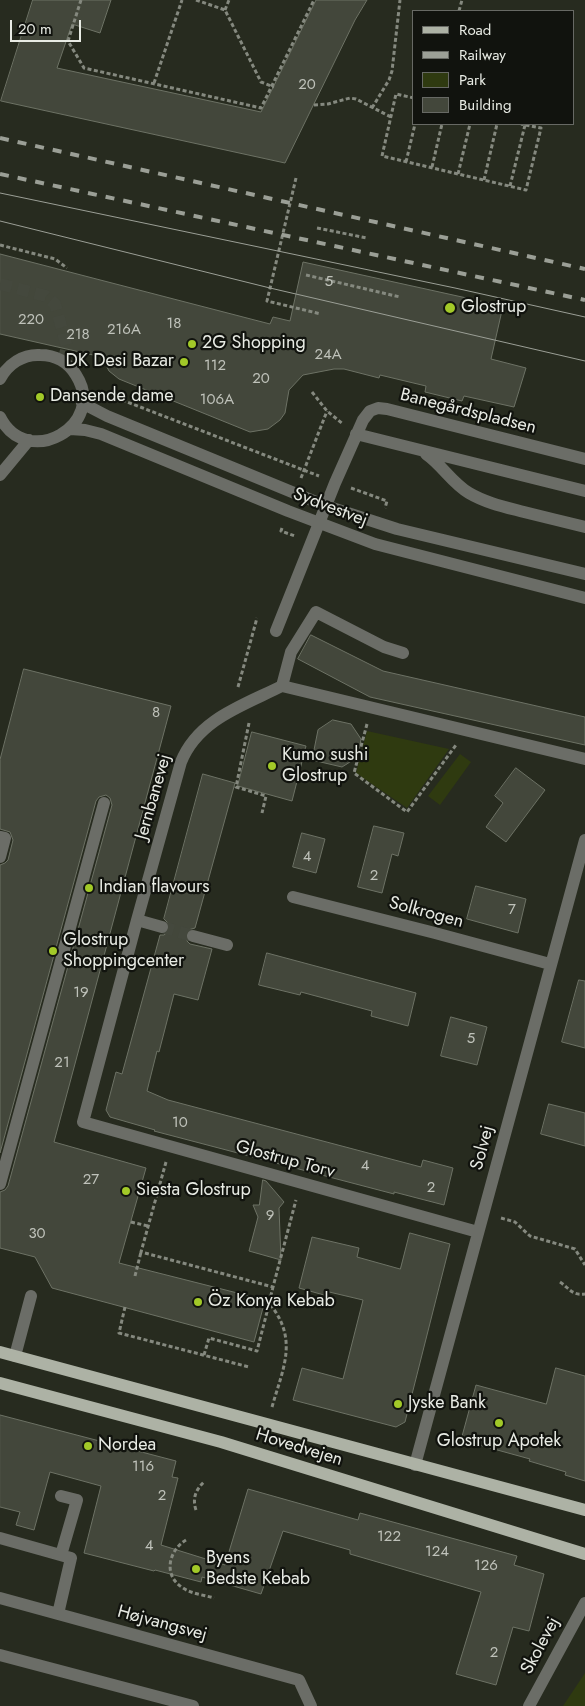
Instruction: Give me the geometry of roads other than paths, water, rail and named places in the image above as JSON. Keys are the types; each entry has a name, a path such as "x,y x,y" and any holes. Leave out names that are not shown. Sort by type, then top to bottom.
{"main road":[{"name":"Hovedvejen","path":"0,1352 585,1510"},
{"name":"Hovedvejen","path":"0,1383 221,1442 585,1554"}],"street":[{"path":"0,379 10,366 26,357 36,354 54,357 67,365 79,380 83,397 77,420 61,436 51,440 40,442 29,440 13,432 0,419"},
{"name":"Sydvestvej","path":"82,403 107,416 326,506 397,529 585,574"},
{"name":"Banegårdspladsen","path":"276,631 335,483 356,434 370,411 378,408 387,409 585,459"},
{"name":"Sydvestvej","path":"70,429 100,434 375,544 585,598"},
{"path":"356,434 585,491"},
{"path":"0,475 29,440"},
{"path":"423,452 434,459 454,482 468,493 482,500 585,527"},
{"path":"403,653 384,647 316,612 291,652 282,686 585,759"},
{"name":"Jernbanevej","path":"83,1122 137,920 186,750 193,739 207,726 282,686"},
{"path":"0,1184 104,803"},
{"path":"0,857 3,837"},
{"name":"Solvej","path":"415,1465 585,840"},
{"name":"Solkrogen","path":"293,897 426,930 550,964"},
{"path":"137,920 162,927"},
{"path":"193,936 227,946"},
{"name":"Glostrup Torv","path":"83,1122 478,1232"},
{"path":"15,1356 31,1296"},
{"path":"61,1496 77,1500 61,1555"},
{"path":"0,1538 71,1558 58,1614"},
{"name":"Højvangsvej","path":"0,1598 299,1680 304,1700 311,1706"},
{"name":"Skolevej","path":"529,1706 585,1603"},
{"path":"0,1656 153,1701 193,1706"}],"tunnel":[{"path":"0,284 46,296 55,304 67,347 63,361"},
{"path":"162,927 193,936"}],"tram line":[{"path":"0,193 585,317"},
{"path":"0,221 270,288 585,361"}],"railway":[{"path":"0,138 585,269"},
{"path":"0,174 585,300"}],"place":[{"name":"Glostrup","path":"450,308"},
{"name":"2G Shopping","path":"192,344"},
{"name":"DK Desi Bazar","path":"184,362"},
{"name":"Dansende dame","path":"40,397"},
{"name":"Kumo sushi Glostrup","path":"272,766"},
{"name":"Indian flavours","path":"89,888"},
{"name":"Glostrup Shoppingcenter","path":"53,951"},
{"name":"Siesta Glostrup","path":"126,1191"},
{"name":"Öz Konya Kebab","path":"198,1302"},
{"name":"Jyske Bank","path":"398,1404"},
{"name":"Glostrup Apotek","path":"499,1423"},
{"name":"Nordea","path":"88,1446"},
{"name":"Byens Bedste Kebab","path":"196,1569"}]}
